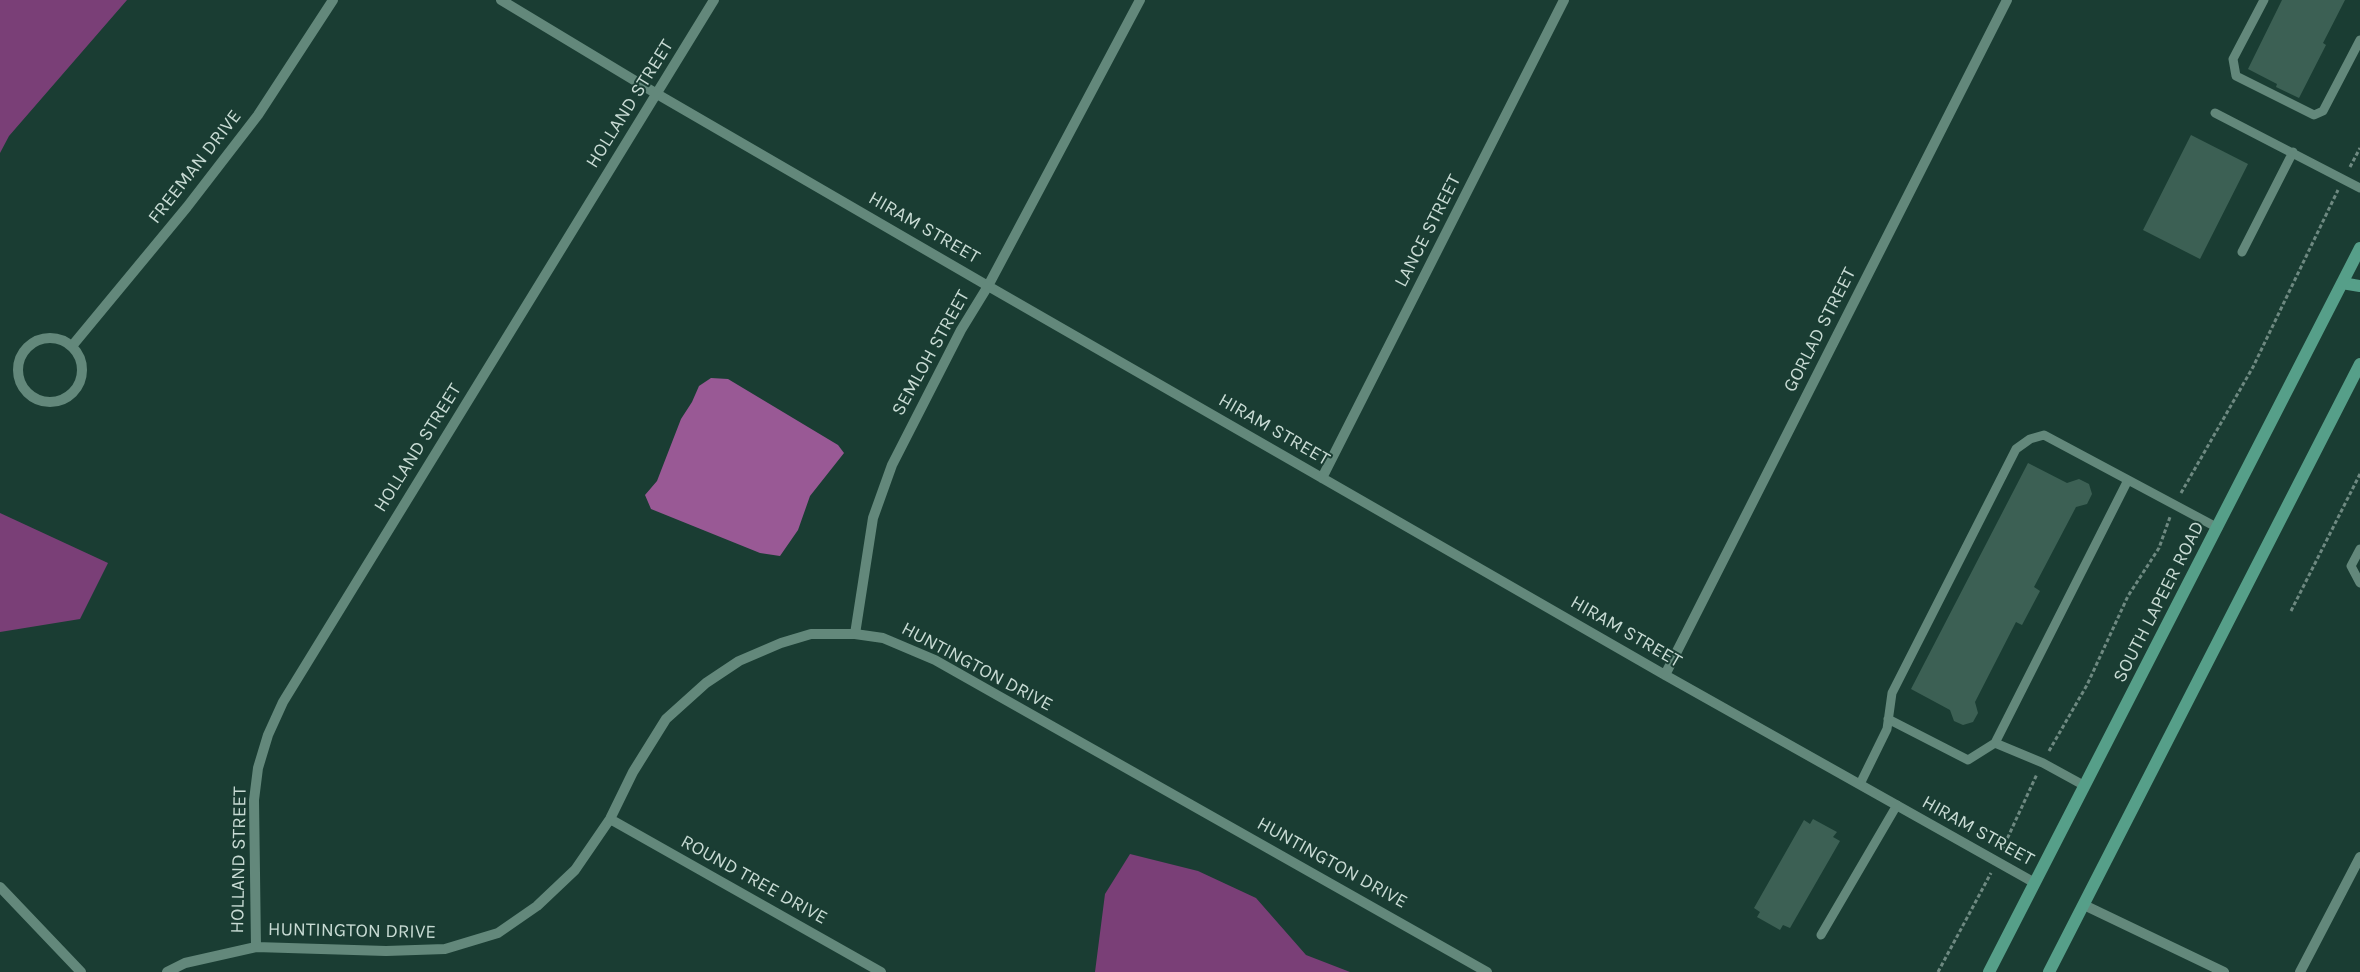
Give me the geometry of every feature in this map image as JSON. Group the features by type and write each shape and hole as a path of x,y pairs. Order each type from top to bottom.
{"main road":[{"name":"SOUTH LAPEER ROAD","path":"1989,972 2360,248"},
{"path":"2342,283 2360,286"},
{"path":"2049,972 2360,364"}],"street":[{"name":"FREEMAN DRIVE","path":"72,346 187,208 258,115 333,0"},
{"name":"HIRAM STREET","path":"501,0 657,94 988,286 1665,675 2035,883"},
{"name":"HOLLAND STREET","path":"256,948 254,800 258,768 268,735 283,702 714,0"},
{"name":"SEMLOH STREET","path":"855,634 873,518 892,465 961,330 988,286 1140,0"},
{"name":"LANCE STREET","path":"1322,478 1564,0"},
{"name":"GORLAD STREET","path":"1665,675 2007,0"},
{"path":"50,338 61,340 72,346 79,355 82,367 79,383 68,397 57,401 45,402 34,398 25,390 20,380 18,368 21,356 28,347 38,340 50,338"},
{"name":"HUNTINGTON DRIVE","path":"167,972 185,964 256,948 386,951 445,949 498,933 537,906 575,870 610,819 633,772 666,719 706,683 739,661 781,643 812,634 855,634 883,638 934,660 1487,972"},
{"name":"ROUND TREE DRIVE","path":"610,819 881,972"},
{"path":"2300,972 2360,857"},
{"path":"0,887 81,972"},
{"path":"2084,904 2224,972"}],"lane":[{"path":"2264,0 2233,59 2236,76 2314,115 2323,111 2360,40"},
{"path":"2215,113 2360,188"},
{"path":"2242,252 2293,152"},
{"path":"1860,784 1886,729 1892,693 2016,449 2030,439 2044,435 2218,528"},
{"path":"1888,719 1968,760 1995,743 2128,480"},
{"path":"2360,549 2351,566 2360,583"},
{"path":"1995,743 2085,786"},
{"path":"1820,935 1897,805"}],"path":[{"path":"2349,169 2360,148"},
{"path":"2182,491 2244,383 2337,192"},
{"path":"2291,611 2360,474"},
{"path":"2049,751 2087,685 2128,596 2159,548 2169,517"},
{"path":"2004,847 2036,776"},
{"path":"1938,972 1989,876"}],"shaded area":[{"path":"0,0 127,0 9,136 0,153"},
{"path":"711,378 728,379 838,445 844,453 810,496 798,530 780,556 760,553 651,509 645,495 657,481 681,419 692,402 699,386"},
{"path":"0,513 108,563 80,619 0,632"},
{"path":"1130,854 1198,871 1256,898 1306,955 1350,972 1095,972 1105,894"}],"building":[{"path":"2282,0 2345,0 2323,43 2326,45 2299,98 2276,87 2277,84 2248,69"},
{"path":"2191,135 2248,164 2200,259 2143,230"},
{"path":"2028,463 2067,483 2079,479 2089,484 2092,494 2087,504 2076,507 2034,587 2040,591 2022,625 2016,622 1975,702 1978,713 1973,722 1963,725 1954,721 1950,710 1911,689"},
{"path":"1813,819 1837,832 1833,837 1840,841 1790,928 1783,925 1780,930 1757,917 1760,912 1754,908 1804,820 1810,824"}]}
